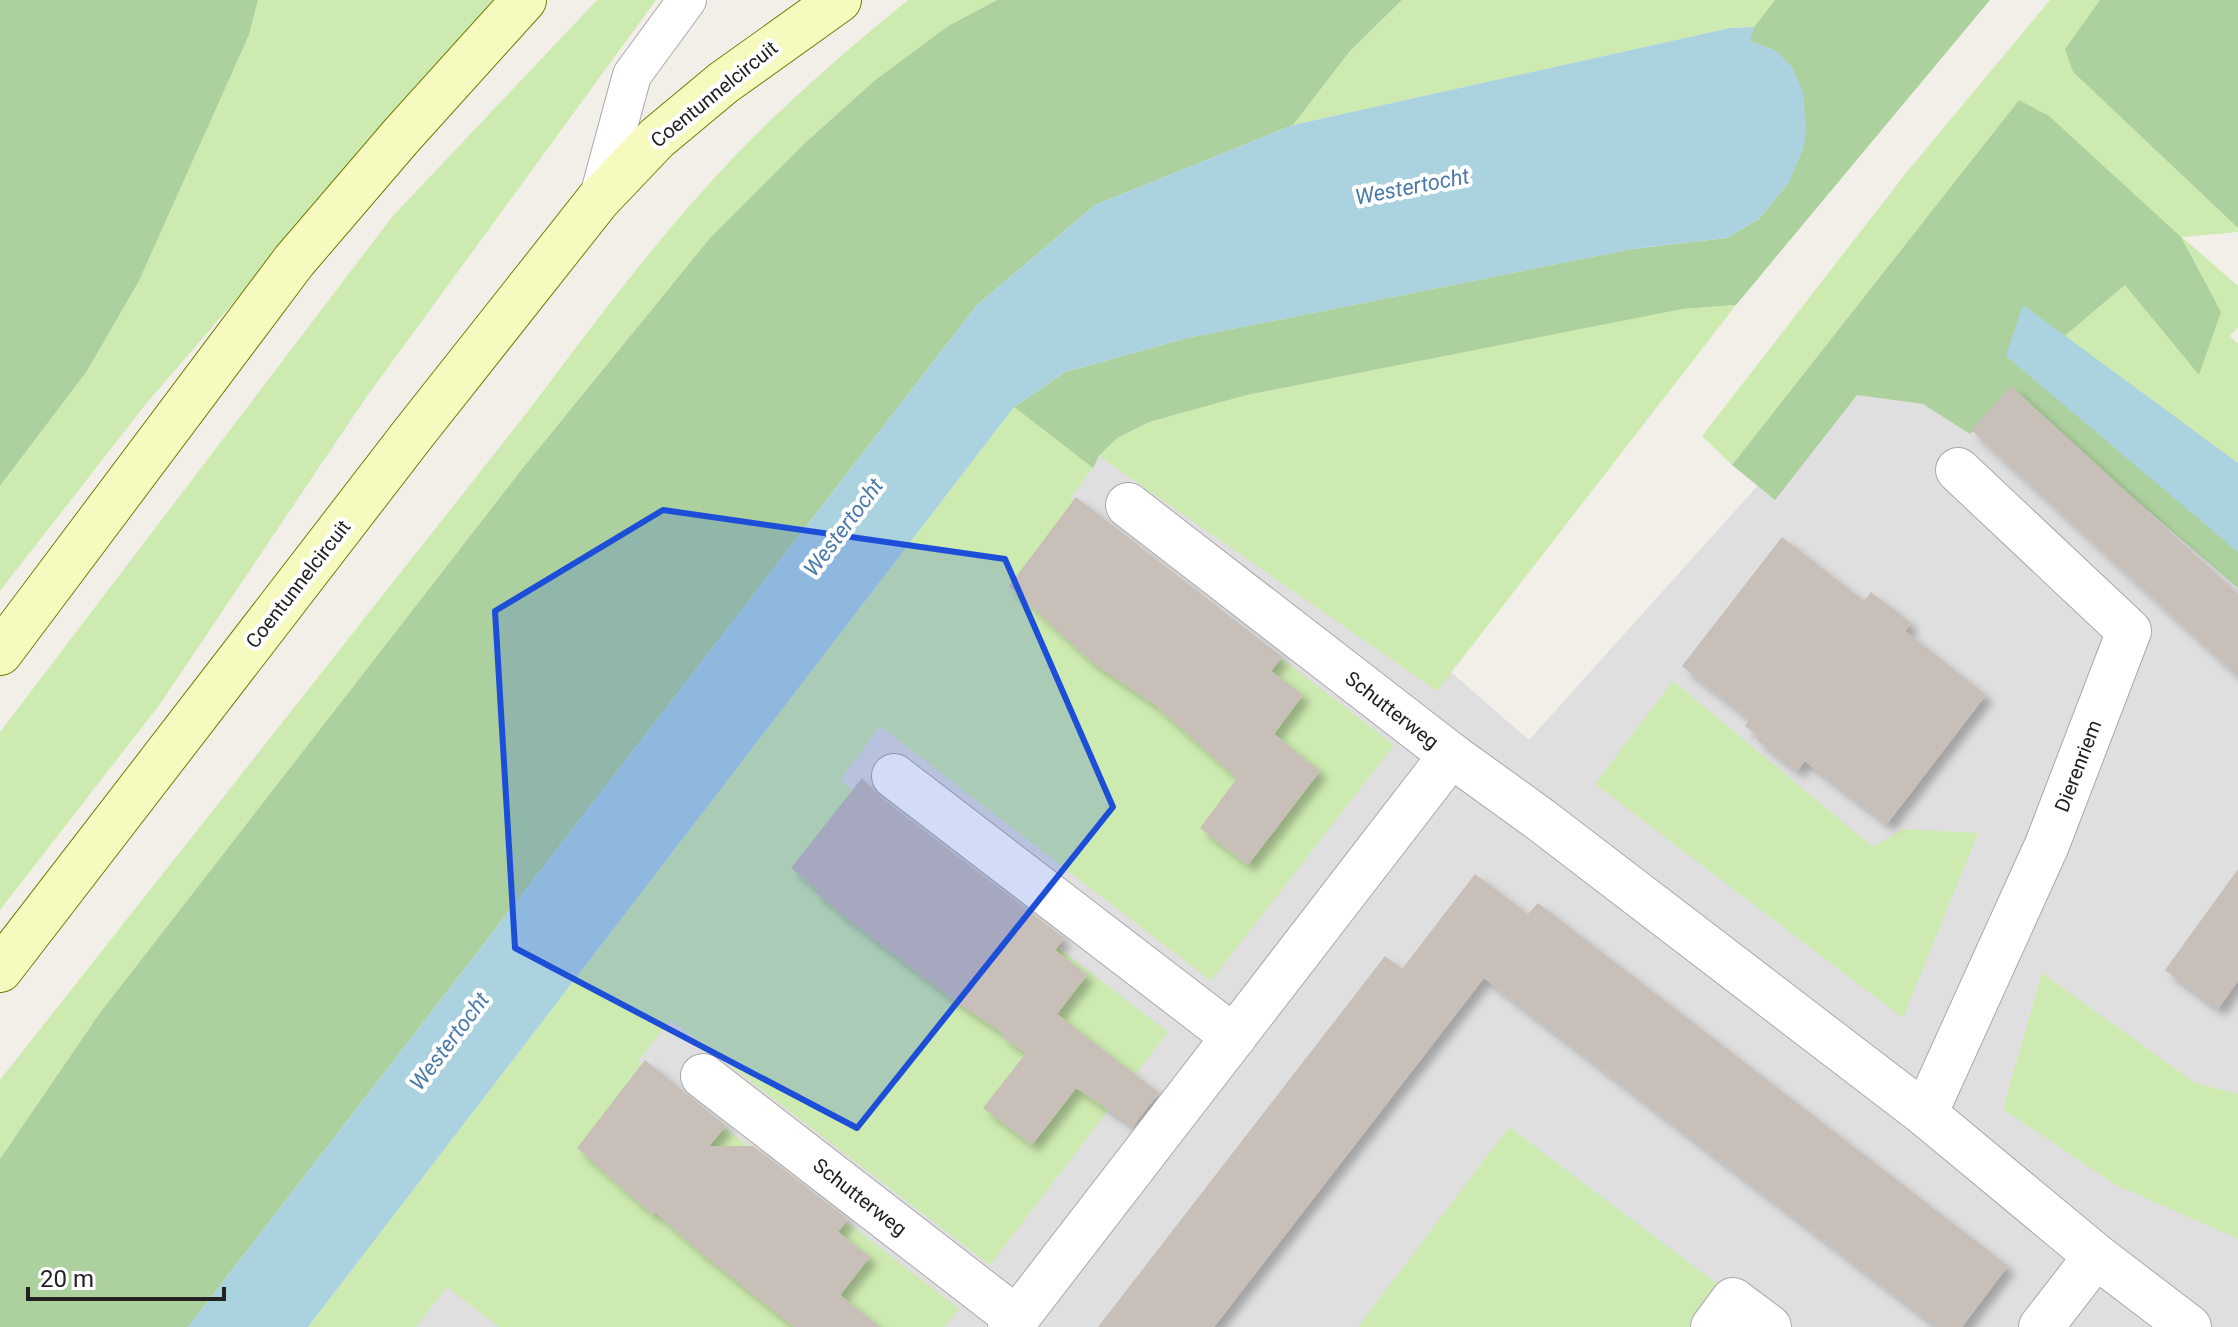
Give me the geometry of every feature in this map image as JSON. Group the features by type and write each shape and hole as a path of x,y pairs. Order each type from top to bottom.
{"main road":[{"path":"0,653 294,261 524,0"},
{"name":"Coentunnelcircuit","path":"0,970 413,434 598,200 657,138 723,83 839,0"}],"street":[{"name":"Dierenriem","path":"1925,1114 2047,845 2129,631 1958,470"},
{"name":"Schutterweg","path":"703,1076 1013,1323 1451,755 1128,505"},
{"path":"1451,755 1541,820 1925,1114 2096,1256 2189,1327"},
{"path":"894,776 1234,1037"},
{"path":"2041,1327 2096,1256"},
{"path":"1713,1327 1733,1300 1769,1327"}],"lane":[{"name":"Coentunnelcircuit","path":"598,200 632,75 687,0"}],"highlighted area":[{"path":"663,510 1005,559 1113,807 857,1128 515,948 495,611"}],"shaded area":[{"path":"1928,296 2238,576 2238,1327 364,1327 1144,404 1529,740"}],"green space":[{"path":"0,0 258,0 249,35 139,281 87,371 0,486"},
{"path":"258,0 494,0 145,405 0,591 0,486 87,371 139,281 249,35"},
{"path":"597,0 656,0 365,399 160,704 0,910 0,732 392,217"},
{"path":"908,0 997,0 948,26 874,81 805,143 710,238 522,469 99,1014 0,1159 0,1080 659,241 730,161 779,113 829,66"},
{"path":"997,0 1402,0 1350,51 1293,125 1095,205 977,305 188,1327 0,1327 0,1159 99,1014 522,469 710,238 805,143 874,81 948,26"},
{"path":"1402,0 1775,0 1754,27 1730,28 1293,125 1350,51"},
{"path":"1775,0 1990,0 1736,305 1683,309 1247,395 1149,422 1117,438 1099,456 1093,468 1014,407 1065,372 1187,338 1632,249 1726,238 1759,219 1789,182 1776,51 1749,41 1754,27"},
{"path":"2050,0 2100,0 2066,48 2073,72 2238,228 2238,232 2182,237 2238,286 2238,327 2230,336 2238,344 2238,466 2061,339 2125,285 2019,100 1732,465 1702,436 1906,173"},
{"path":"2100,0 2238,0 2238,228 2073,72 2065,49"},
{"path":"2019,100 2049,116 2181,237 2221,312 2199,375 2125,285 2061,339 2238,527 2238,588 2013,395 1970,434 1923,404 1857,395 1775,500 1732,465"},
{"path":"1736,305 1437,691 1099,456 1117,438 1149,422 1247,395 1683,309"},
{"path":"1014,407 1093,468 1071,497 1394,745 1211,981 880,726 840,780 1168,1032 990,1265 671,1020 638,1061 959,1309 944,1327 499,1327 447,1287 416,1327 308,1327"},
{"path":"1673,681 1873,847 1903,829 1978,833 1903,1018 1595,784"},
{"path":"2042,973 2195,1083 2238,1094 2238,1239 2114,1184 2003,1109"},
{"path":"1509,1127 1720,1286 1689,1327 1358,1327"}],"water":[{"name":"Westertocht","path":"1754,27 1750,41 1776,51 1793,68 1803,93 1804,147 1789,182 1759,219 1726,238 1632,249 1187,338 1065,372 1014,407 308,1327 188,1327 977,305 1095,205 1293,125 1730,28"},
{"path":"2023,305 2238,463 2238,552 2006,356"}],"building":[{"path":"2011,386 2238,594 2238,676 1971,430"},
{"path":"1076,497 1282,657 1271,671 1303,695 1274,734 1320,771 1248,865 1200,828 1237,778 1155,705 1092,662 1009,586"},
{"path":"1782,537 1864,601 1871,592 1911,623 1905,631 1986,695 1887,824 1805,761 1797,771 1757,740 1759,737 1745,726 1750,719 1682,666"},
{"path":"862,778 879,796 1064,938 1055,950 1087,975 1057,1014 1159,1093 1133,1126 1076,1088 1032,1145 983,1108 1026,1053 837,911 815,892 817,889 791,868"},
{"path":"2238,869 2238,981 2218,1009 2165,970"},
{"path":"1475,874 1528,914 1538,903 2008,1266 1962,1327 1937,1327 1484,978 1214,1327 1098,1327 1385,956 1402,969"},
{"path":"645,1060 726,1126 709,1146 753,1146 848,1219 838,1232 870,1257 840,1295 880,1327 794,1327 655,1212 653,1215 577,1148"}]}
